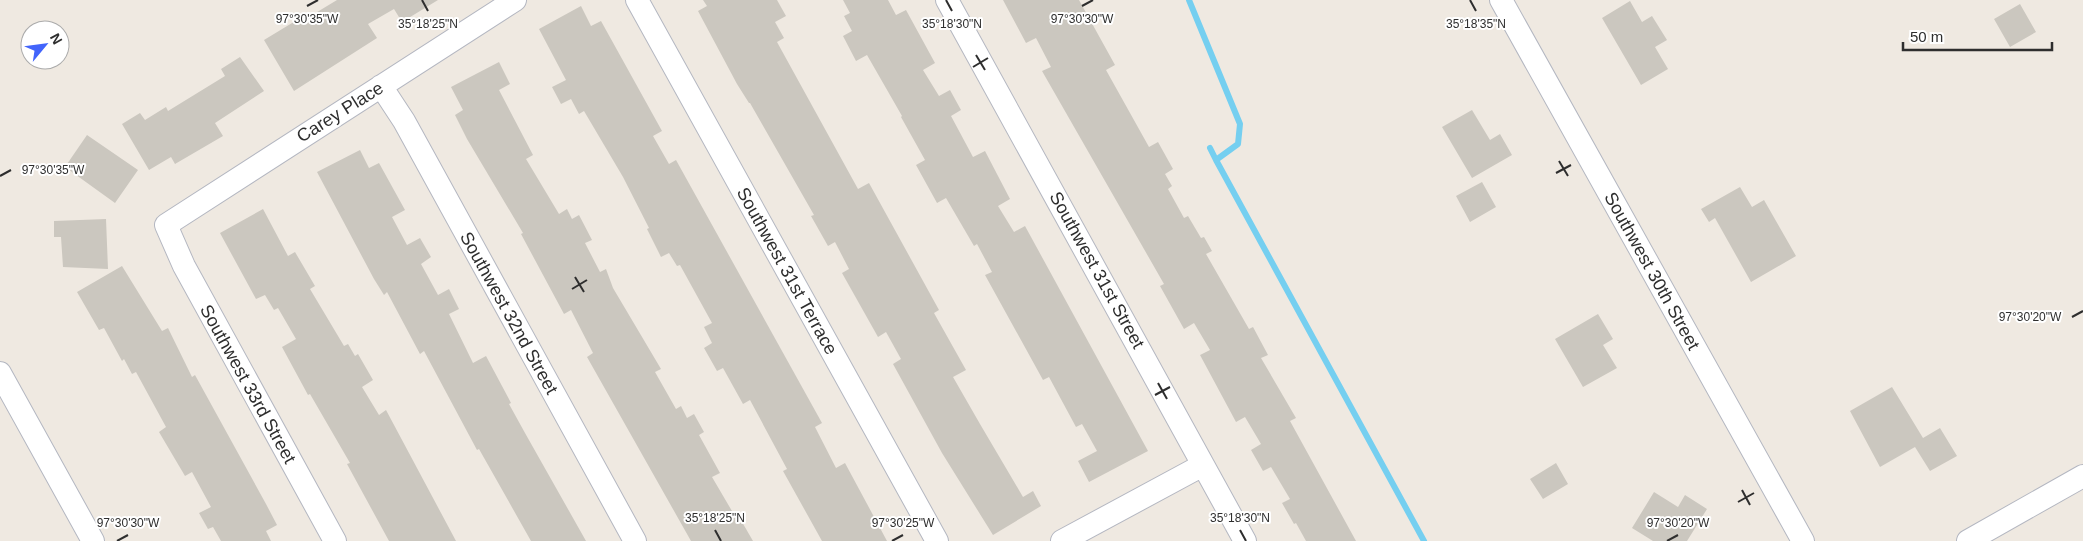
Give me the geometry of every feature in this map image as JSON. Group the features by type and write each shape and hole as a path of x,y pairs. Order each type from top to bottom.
{"street":[{"name":"Carey Place","path":"166,225 515,0"},
{"name":"Southwest 31st Terrace","path":"637,0 937,541"},
{"name":"Southwest 31st Street","path":"947,0 1245,541"},
{"name":"Southwest 30th Street","path":"1501,0 1803,541"},
{"name":"Southwest 32nd Street","path":"381,86 404,121 635,541"},
{"name":"Southwest 33rd Street","path":"166,225 184,266 335,541"},
{"path":"0,373 93,541"},
{"path":"1062,541 1203,465"},
{"path":"1968,541 2083,476"}],"building":[{"path":"337,0 438,0 402,22 394,9 368,24 377,38 294,91 264,40 297,20 299,23"},
{"path":"703,0 777,0 786,16 775,22 784,38 777,42 858,189 869,183 939,310 934,313 966,370 953,377 1023,497 1033,491 1041,506 993,535 942,453 893,364 901,359 886,332 878,337 842,273 849,269 835,242 828,246 811,216 814,215 750,103 737,84 698,11 707,6"},
{"path":"843,0 888,0 896,15 906,10 935,63 923,70 939,96 950,90 961,110 951,116 973,157 985,151 1010,199 998,206 1014,232 1025,226 1148,451 1089,482 1078,461 1097,451 1082,424 1076,427 1049,377 1043,380 985,275 992,272 977,244 974,246 946,198 937,203 916,165 925,160 867,55 856,61 843,36 852,31 844,16 850,13"},
{"path":"1003,0 1079,0 1115,65 1106,70 1149,147 1158,142 1173,169 1165,174 1172,186 1168,189 1184,218 1188,216 1201,238 1204,237 1212,251 1206,254 1249,329 1253,327 1268,355 1261,358 1296,418 1290,421 1356,541 1306,541 1296,523 1294,524 1282,503 1290,499 1271,467 1263,471 1251,450 1261,444 1245,417 1236,422 1200,355 1210,350 1194,323 1184,329 1160,286 1164,284 1042,71 1051,67 1036,38 1026,43"},
{"path":"1630,1 1642,22 1652,16 1667,40 1655,47 1668,69 1641,85 1602,18"},
{"path":"2020,4 2036,32 2010,47 1994,19"},
{"path":"581,6 591,26 601,21 662,131 653,136 669,164 676,160 822,423 815,427 836,468 845,463 887,541 822,541 783,471 787,469 750,400 743,404 723,368 717,371 704,348 712,343 704,327 712,323 680,265 677,266 669,253 661,257 647,229 649,228 623,177 584,111 579,114 571,99 561,104 552,87 566,80 539,29"},
{"path":"240,57 264,91 215,123 223,136 175,164 171,157 149,170 122,124 140,113 145,120 166,107 168,111 225,76 221,69"},
{"path":"499,62 510,84 499,90 533,155 526,159 559,214 567,209 572,219 579,215 592,240 585,243 600,272 606,269 613,288 661,369 655,372 676,409 681,406 687,418 694,414 704,432 699,435 720,473 712,477 739,523 742,522 753,541 691,541 587,357 593,353 571,310 564,314 521,234 523,233 467,139 455,115 463,110 451,87"},
{"path":"1472,110 1490,140 1500,134 1512,155 1472,178 1442,127"},
{"path":"87,135 138,170 115,203 65,167"},
{"path":"360,150 369,168 379,163 405,210 392,217 407,245 420,238 431,257 421,264 438,295 449,289 459,309 449,314 473,363 486,356 511,403 509,404 586,541 531,541 479,449 477,450 424,351 420,354 387,292 384,295 374,279 317,172"},
{"path":"1482,182 1496,207 1470,222 1456,196"},
{"path":"1740,187 1752,207 1764,200 1796,256 1751,282 1715,218 1709,222 1701,209"},
{"path":"263,209 288,256 295,252 315,286 310,289 344,346 348,344 355,356 358,354 373,380 362,387 379,415 386,410 456,541 389,541 347,464 350,463 310,394 308,395 282,347 296,339 278,308 274,310 265,295 256,299 220,233"},
{"path":"106,219 108,269 63,267 61,237 54,237 54,221"},
{"path":"122,266 162,331 168,328 192,377 195,375 266,504 277,525 266,531 271,541 221,541 213,527 208,529 199,513 211,507 192,472 185,476 159,432 166,427 136,372 132,374 124,359 122,361 104,328 99,330 77,292"},
{"path":"1598,314 1613,339 1603,345 1617,368 1583,387 1555,339"},
{"path":"1892,387 1923,438 1940,428 1957,456 1930,471 1915,447 1880,467 1850,411"},
{"path":"1556,463 1568,484 1543,499 1530,479"},
{"path":"1654,492 1678,507 1685,495 1707,509 1687,541 1653,541 1632,528"}],"waterway":[{"path":"1189,0 1240,124 1238,144 1216,160 1210,148"},
{"path":"1216,160 1424,541"}]}
